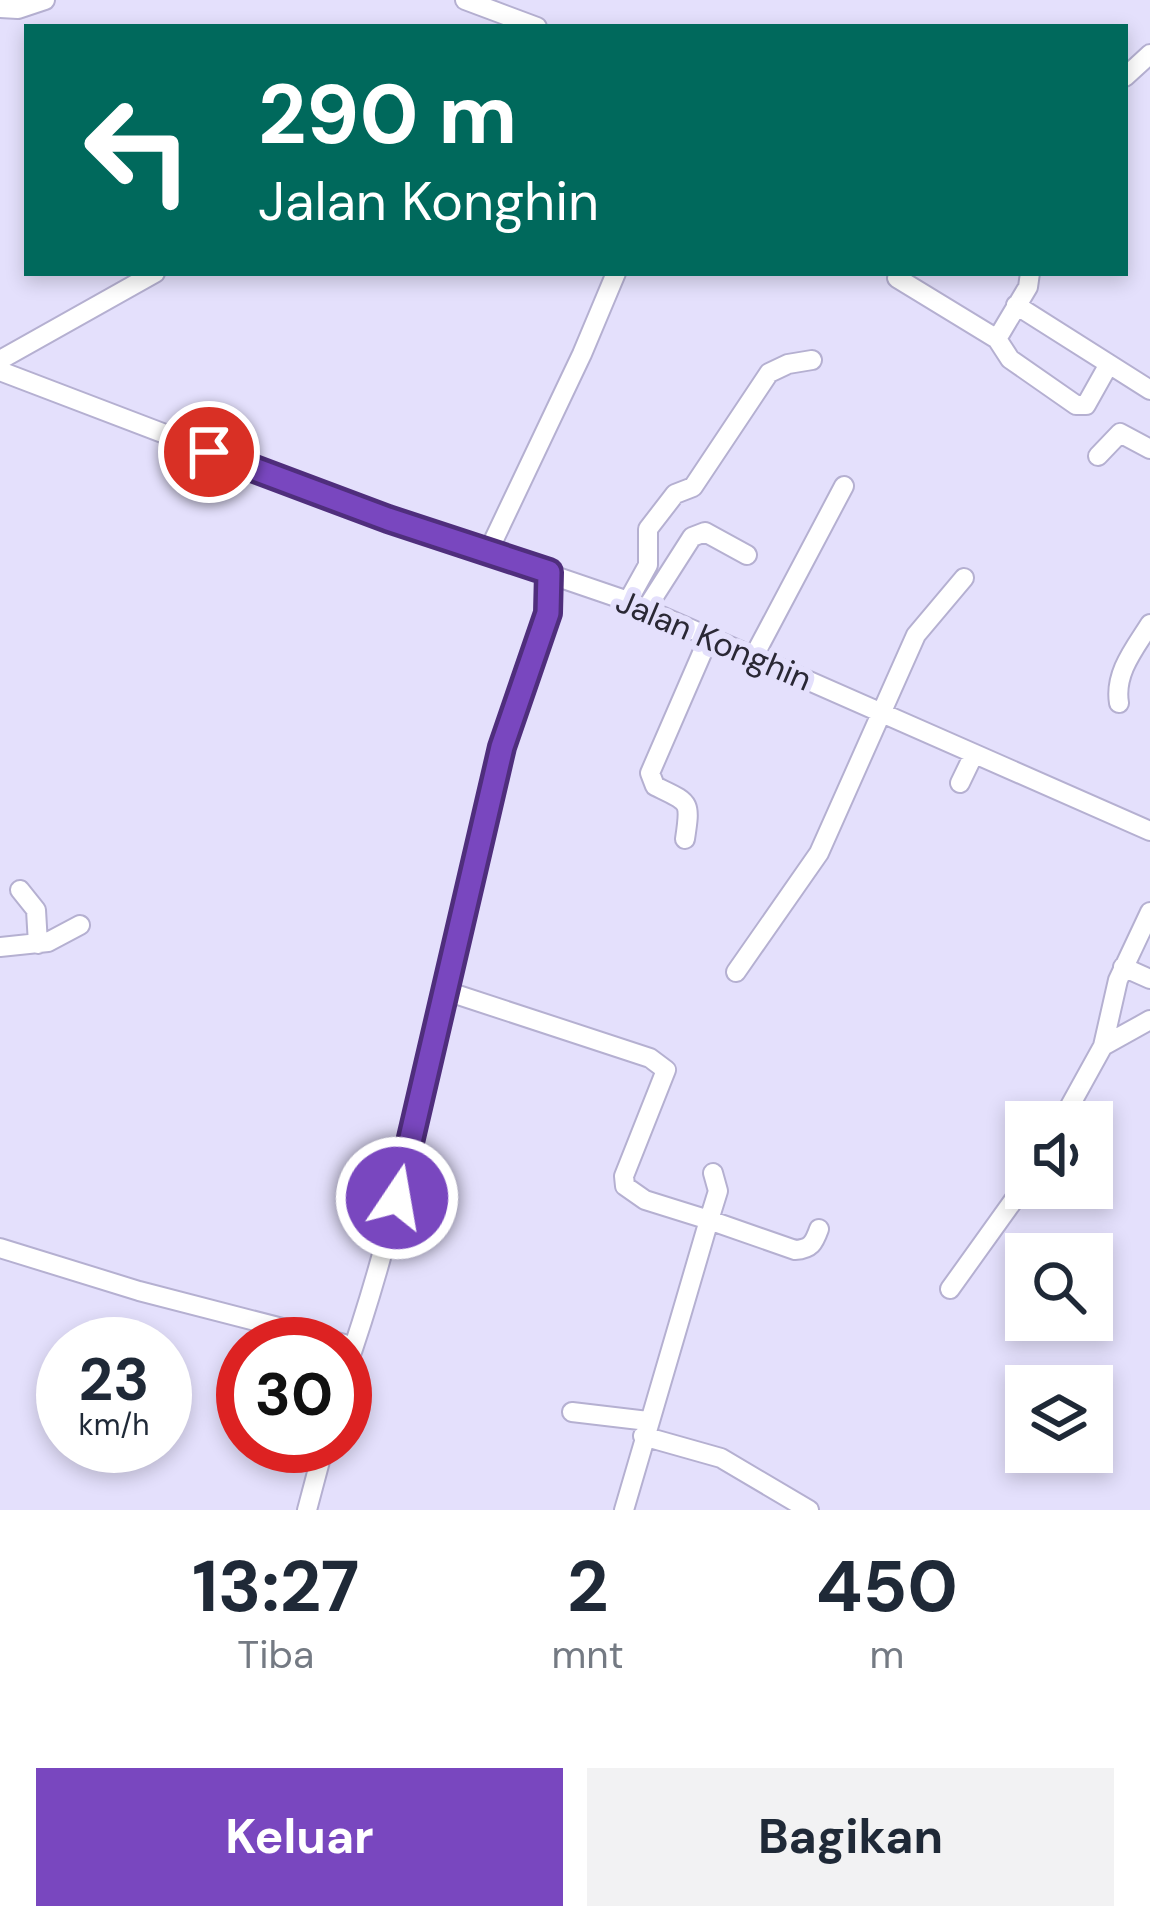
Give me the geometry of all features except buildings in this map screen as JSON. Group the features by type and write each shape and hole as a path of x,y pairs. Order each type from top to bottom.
{"street":[{"path":"0,8 18,9 45,0"},
{"path":"465,0 504,21"},
{"path":"0,359 150,276"},
{"path":"488,552 615,276"},
{"path":"997,339 1028,287 1030,276"},
{"path":"898,278 997,339 1010,359 1081,406 1086,405 1109,364"},
{"path":"1016,305 1149,388"},
{"path":"637,605 648,565 648,529 668,501 693,487 769,374 788,364 812,360"},
{"name":"Jalan Konghin","path":"0,371 388,519 637,605 1150,830"},
{"path":"1098,457 1120,433 1150,449"},
{"path":"754,656 844,486"},
{"path":"637,605 698,533 705,532 747,555"},
{"path":"358,1317 391,1226 502,747 548,613 549,572"},
{"path":"736,972 819,853 916,635 964,578"},
{"path":"1119,703 1120,676 1150,624"},
{"path":"685,839 687,802 655,786 650,773 709,637"},
{"path":"960,782 974,754"},
{"path":"20,890 36,910 38,944"},
{"path":"1073,1101 1103,1046 1123,967 1150,913"},
{"path":"0,947 38,944 80,925"},
{"path":"1123,967 1150,979"},
{"path":"446,991 660,1064 666,1070 623,1176 625,1186 646,1200 795,1250 806,1250 819,1229"},
{"path":"1103,1046 1150,1020"},
{"path":"624,1510 718,1191 713,1173"},
{"path":"950,1288 1007,1209"},
{"path":"0,1248 240,1317"},
{"path":"572,1412 646,1429 721,1458 809,1510"},
{"path":"307,1510 317,1473"}],"route":[{"path":"209,452 388,519 549,572 548,613 502,747 397,1198"}]}
